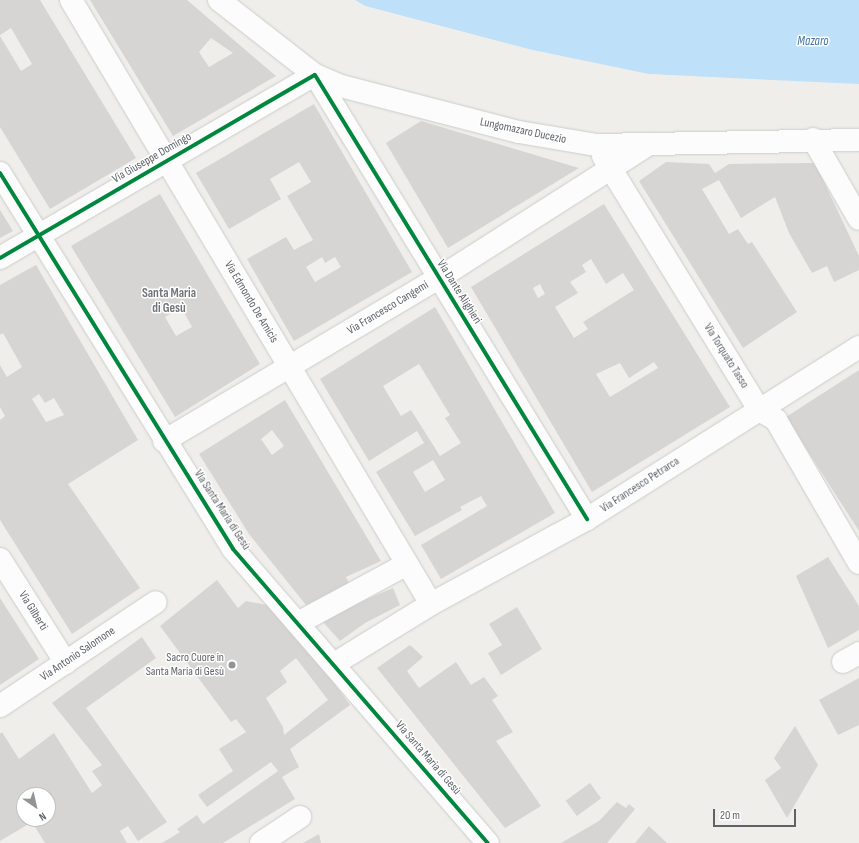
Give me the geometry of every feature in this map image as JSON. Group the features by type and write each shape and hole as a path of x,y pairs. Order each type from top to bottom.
{"street":[{"name":"Via Edmondo De Amicis","path":"71,0 431,604"},
{"name":"Lungomazaro Ducezio","path":"219,0 314,75 341,86 519,132 597,145 813,139 859,140"},
{"name":"Via Giuseppe Domingo","path":"0,258 314,75"},
{"name":"Via Dante Alighieri","path":"314,75 588,519"},
{"path":"813,139 859,219"},
{"name":"Via Francesco Cangemi","path":"164,440 439,278 649,144"},
{"name":"Via Torquato Tasso","path":"597,145 759,410 776,420 859,563"},
{"name":"Via Santa Maria di Gesù","path":"0,173 164,440 234,549 488,843"},
{"name":"Via Francesco Petrarca","path":"334,664 431,604 588,519 859,347"},
{"name":"Via Gilberti","path":"0,559 66,663"},
{"path":"298,623 407,564"},
{"name":"Via Antonio Salomone","path":"0,706 156,602"},
{"path":"261,843 300,818"}],"water":[{"name":"Mazaro","path":"355,0 859,0 859,84 648,74 532,50 365,6"}],"pier":[{"path":"353,0 365,6 532,50 648,74 859,86 647,76 531,52 436,28 365,8"}],"building":[{"path":"0,0 40,0 136,158 50,209 0,127 0,36 21,71 32,64 11,28 0,35"},
{"path":"90,0 187,0 276,76 173,136","holes":["211,38 233,53 209,67 199,52"]},
{"path":"314,104 412,272 294,341 247,259 286,237 294,250 313,240 287,196 311,182 299,162 270,179 281,199 229,229 196,173","holes":["322,257 325,263 335,257 341,267 315,282 306,267"]},
{"path":"421,121 579,168 448,248 386,143"},
{"path":"666,162 709,164 715,173 729,164 815,163 859,256 859,270 834,282 827,266 812,273 789,233 775,197 741,218 719,180 702,189 729,234 738,229 748,244 752,242 797,312 743,348 639,181"},
{"path":"160,194 260,364 175,417 71,246","holes":["181,307 192,327 176,336 165,317"]},
{"path":"604,204 730,407 592,492 471,287","holes":["591,259 606,284 623,273 634,290 583,322 588,329 574,338 555,307 578,293 570,282 586,272 582,265","540,284 545,294 538,298 533,288","654,362 658,368 610,397 596,374 620,363 629,378"]},
{"path":"0,210 13,231 0,238"},
{"path":"36,265 138,440 68,484 140,588 72,634 0,520 0,420 5,416 0,407 0,365 7,377 22,367 3,333 0,335 0,285","holes":["39,394 45,403 54,398 64,415 46,422 32,399"]},
{"path":"435,307 555,513 441,579 421,545 487,506 481,496 460,507 462,510 415,536 376,472 424,443 417,431 369,461 320,379","holes":["419,364 450,415 445,418 461,443 440,456 411,410 401,416 383,386","433,460 445,480 425,492 413,472"]},
{"path":"859,370 859,531 786,417"},
{"path":"285,400 381,561 346,577 349,583 306,605 249,534 199,454","holes":["272,430 284,446 272,455 261,439"]},
{"path":"828,557 859,606 859,630 828,648 796,576"},
{"path":"217,580 238,608 246,601 267,605 327,673 350,705 290,749 299,767 282,777 295,799 223,843 162,843 180,832 177,829 197,815 203,824 278,771 271,762 207,807 198,795 233,771 219,749 246,732 236,719 231,722 160,626","holes":["296,658 328,700 284,735 283,727 266,698 287,682 280,671"]},
{"path":"393,588 400,605 365,623 340,641 323,622 353,605"},
{"path":"0,598 39,659 0,685"},
{"path":"517,607 542,649 501,675 488,653 502,645 489,624"},
{"path":"142,637 156,658 86,708 167,822 138,841 128,826 120,831 127,843 45,843 35,827 56,827 56,787 16,787 16,827 24,827 0,841 0,734 2,732 19,759 54,733 92,793 102,785 92,771 102,765 52,703"},
{"path":"410,645 423,657 407,671 419,688 456,662 471,685 484,677 498,696 492,700 513,732 496,741 541,806 505,828 377,668"},
{"path":"859,678 859,725 838,735 819,700"},
{"path":"795,726 818,765 787,818 765,780 781,768 774,758"},
{"path":"590,783 601,798 577,816 566,801"},
{"path":"617,802 626,808 629,804 635,809 607,843 561,843 599,821"},
{"path":"649,826 667,843 635,843"},
{"path":"319,834 321,843 303,843"}],"cycle path":[{"path":"0,258 315,75 587,519"},
{"path":"0,173 233,549 488,843"}],"place":[{"name":"Sacro Cuore in Santa Maria di Gesù","path":"232,665"}],"district":[{"name":"Santa Maria di Gesù","path":"169,302"}]}
